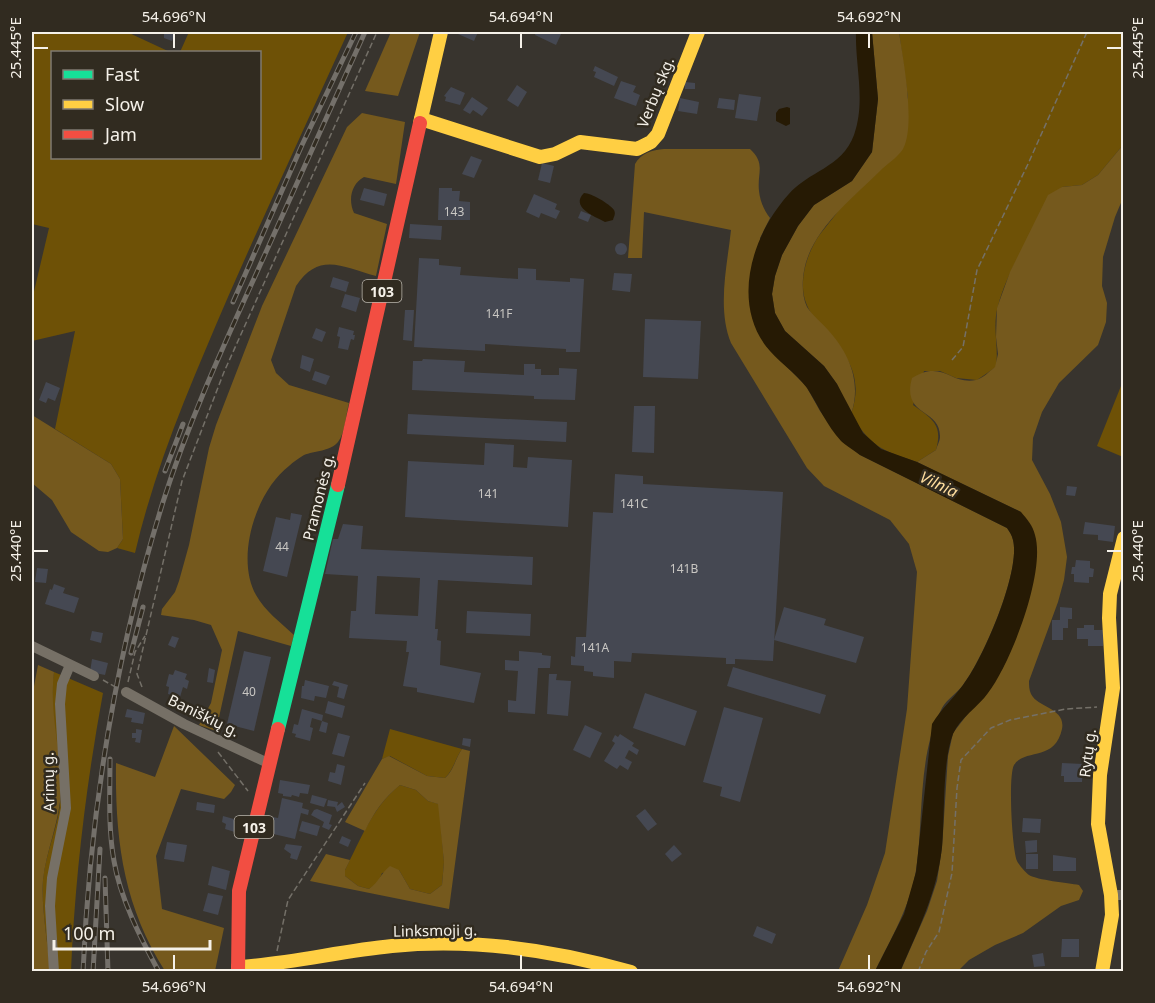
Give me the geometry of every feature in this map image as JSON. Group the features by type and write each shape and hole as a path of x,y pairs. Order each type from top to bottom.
{"main road":[{"name":"Pramonės g.","path":"238,969 239,891 343,464 441,32"},
{"name":"Verbų skg.","path":"422,119 540,157 555,154 580,142 637,149 645,147 658,134 698,32"},
{"name":"Rytų g.","path":"1102,972 1112,915 1118,895 1098,824 1101,774 1113,688 1117,638 1110,594 1124,538"},
{"name":"Linksmoji g.","path":"238,969 393,946 470,944 553,954 631,972"}],"street":[{"path":"32,646 94,676"},
{"name":"Arimų g.","path":"54,972 52,878 66,808 60,704 62,684 70,665"},
{"name":"Baniškių g.","path":"126,692 184,724 270,764"}],"path":[{"path":"143,689 137,674 182,481 224,372 377,32"},
{"path":"952,360 963,347 977,270 1028,164 1087,32"},
{"path":"94,676 126,692 135,652 146,634"},
{"path":"918,972 926,952 939,932 952,873 961,760 991,728 1010,720 1066,709 1110,707"},
{"path":"215,749 248,792"},
{"path":"277,963 288,900 366,783"}],"shaded area":[{"path":"32,32 127,32 168,51 51,51 51,159 261,159 261,51 180,51 189,32 348,32 188,391 153,487 135,553 117,548 123,539 120,479 111,464 55,429 75,331 32,341 32,300 49,228 32,224"},
{"path":"391,32 420,32 398,96 365,91"},
{"path":"872,32 899,32 909,109 907,138 898,155 845,204 824,229 808,256 803,280 803,294 807,307 836,340 852,369 855,391 851,414 837,384 824,366 785,331 775,313 772,294 782,255 798,226 814,205 852,181 872,152 878,99"},
{"path":"899,32 1123,32 1123,145 1098,175 1082,185 1062,187 1017,259 1003,290 996,314 996,367 977,380 956,378 940,371 924,371 913,405 935,423 938,441 936,450 917,462 878,446 858,425 851,414 856,392 853,374 846,358 815,318 807,304 803,288 806,265 814,244 838,211 908,98"},
{"path":"362,113 405,122 396,184 364,177 356,184 352,193 351,203 354,213 387,224 376,276 332,264 314,268 305,275 296,286 271,360 276,373 289,385 349,403 344,429 335,445 304,455 277,477 259,508 252,526 249,545 250,580 256,595 264,606 294,635 291,646 238,631 216,731 199,725 211,703 222,650 211,625 161,615 162,609 175,592 179,581 189,545 209,448 262,306 347,127"},
{"path":"1123,145 1123,198 1103,257 1102,286 1107,303 1106,322 1098,345 1059,383 1042,412 1033,438 1032,460 1050,494 1061,522 1067,557 1058,602 1029,681 1029,688 1035,699 1056,712 1062,722 1062,729 1053,746 1025,757 1014,765 1011,783 1012,828 1018,863 1026,873 1033,877 1079,885 1083,891 1079,900 1061,906 1023,933 969,960 958,971 900,972 927,911 937,881 942,848 948,756 953,733 1003,668 1021,512 917,462 936,450 940,437 939,428 934,421 912,400 910,391 912,378 931,371 967,381 976,380 995,367 998,354 997,308 1010,272 1048,195 1062,187 1082,185 1098,175"},
{"path":"664,149 750,149 755,154 760,168 760,198 770,218 760,238 766,346 806,386 820,411 842,441 860,455 1007,528 1013,538 1014,554 1011,572 990,636 971,673 961,688 944,705 934,726 925,766 913,884 899,922 875,971 838,971 867,905 885,853 907,709 917,572 909,544 890,520 824,486 807,468 731,343 724,302 731,230 644,212 642,258 628,258 635,164 647,153"},
{"path":"1124,381 1123,457 1097,446"},
{"path":"32,415 111,464 120,479 123,539 117,548 108,552 99,551 71,532 52,500 32,483"},
{"path":"38,665 54,672 53,702 61,790 43,880 50,971 32,972 32,697"},
{"path":"54,672 103,693 82,832 71,971 50,972 43,880 59,813 61,791 52,702"},
{"path":"174,726 235,785 224,799 181,789 156,856 162,909 224,928 215,971 165,971 139,921 124,871 117,818 116,763 155,777"},
{"path":"390,729 462,749 445,778 427,776 390,756 382,759"},
{"path":"462,749 470,751 449,909 310,881 326,854 350,860 345,876 358,886 369,889 390,866 399,870 410,889 430,894 442,885 444,862 438,804 428,801 416,790 400,785 380,806 365,831 345,822 382,759 389,756 427,776 445,778"},
{"path":"400,785 416,790 428,801 439,804 444,862 442,885 430,894 410,889 399,870 382,873 378,883 369,889 358,886 345,876 345,870 368,824 382,803"}],"water":[{"name":"Vilnia","path":"856,32 872,32 878,99 872,152 852,181 814,205 798,226 782,255 775,276 772,294 775,313 785,331 824,366 837,384 863,433 881,449 917,462 1021,512 1033,529 1037,551 1036,571 1031,593 1007,661 988,693 960,723 949,746 945,774 942,847 936,880 926,911 900,972 875,971 904,914 916,872 932,724 971,673 990,636 1006,593 1014,554 1013,538 1007,528 860,455 843,443 831,429 807,388 770,351 755,327 750,308 751,267 765,228 788,195 841,155 849,146 854,135 860,96"},
{"path":"790,108 790,124 786,126 776,121 776,113 779,109"},
{"path":"584,193 596,197 612,208 615,213 613,220 605,222 585,210 580,203 580,198"}],"building":[{"path":"164,32 176,32 172,41 164,38"},
{"path":"459,32 478,32 474,41 458,34"},
{"path":"536,32 562,32 556,45 535,35"},
{"path":"595,66 618,77 614,86 594,77"},
{"path":"621,81 636,86 633,92 640,95 636,106 614,98"},
{"path":"685,82 695,83 695,89 685,89"},
{"path":"517,85 527,92 518,107 507,100"},
{"path":"451,87 465,93 460,105 445,101 444,96"},
{"path":"739,94 761,97 757,121 735,118"},
{"path":"472,97 488,108 482,116 473,110 470,114 463,110"},
{"path":"680,98 699,102 697,114 678,111"},
{"path":"719,98 735,100 734,110 717,108"},
{"path":"471,156 482,160 474,178 462,174"},
{"path":"542,163 554,166 550,183 538,180"},
{"path":"364,188 387,194 384,206 360,200"},
{"path":"439,188 452,188 452,191 460,191 459,201 470,202 470,220 438,220"},
{"path":"534,194 557,204 555,209 560,211 556,219 541,213 539,218 526,212"},
{"path":"581,211 591,215 588,222 578,218"},
{"path":"410,224 442,226 441,240 409,238"},
{"path":"623,243 626,244 626,254 619,255 616,254 615,247 616,244"},
{"path":"419,258 439,259 439,265 461,267 460,275 518,279 518,268 536,269 536,280 570,282 570,278 584,279 580,352 566,352 566,349 485,344 485,351 414,347"},
{"path":"614,273 632,274 630,292 612,290"},
{"path":"333,277 349,282 346,292 330,287"},
{"path":"345,294 360,298 356,312 341,307"},
{"path":"405,310 414,310 412,341 403,340"},
{"path":"645,319 701,321 698,379 643,377"},
{"path":"339,327 354,331 354,340 351,339 348,350 338,348"},
{"path":"316,328 326,332 322,342 312,338"},
{"path":"302,355 314,359 310,372 300,368"},
{"path":"423,359 465,361 464,372 524,375 524,364 535,364 535,369 541,369 541,375 559,375 559,368 577,369 575,400 412,390 413,361"},
{"path":"315,371 330,376 326,385 312,380"},
{"path":"46,382 60,388 55,401 48,398 46,403 39,400"},
{"path":"634,406 655,406 654,453 632,452"},
{"path":"408,414 567,422 566,442 407,434"},
{"path":"485,443 514,445 513,467 527,468 528,457 572,460 568,527 405,517 408,461 484,465"},
{"path":"615,474 643,476 643,484 783,492 773,661 735,659 735,664 726,664 726,658 632,653 631,662 614,661 614,678 593,676 593,672 584,671 584,666 571,665 571,656 575,657 576,637 586,637 593,512 613,513"},
{"path":"1067,486 1077,487 1075,496 1066,495"},
{"path":"291,513 302,515 287,577 263,571 276,517 290,520"},
{"path":"1085,522 1115,526 1113,542 1098,540 1098,535 1083,534"},
{"path":"343,524 363,526 361,549 533,557 532,585 438,580 435,629 438,629 437,640 441,641 440,665 481,673 474,703 417,692 417,688 403,686 409,652 406,652 407,641 349,638 351,611 356,611 358,576 325,574 333,539 338,539","holes":["377,576 420,578 418,616 375,614"]},
{"path":"1076,560 1090,561 1090,568 1094,569 1093,577 1089,577 1089,583 1074,582 1074,574 1071,574"},
{"path":"37,568 48,569 46,583 35,582"},
{"path":"54,584 65,588 63,593 79,598 74,613 45,604"},
{"path":"784,607 826,619 824,625 864,637 856,663 774,640"},
{"path":"1060,607 1072,608 1072,619 1068,619 1068,628 1063,628 1063,640 1052,640 1052,620 1060,620"},
{"path":"467,611 531,614 530,636 466,633"},
{"path":"1084,625 1094,625 1094,630 1103,630 1103,646 1088,646 1088,639 1077,639 1077,628 1084,628"},
{"path":"92,631 103,633 101,643 90,640"},
{"path":"172,636 179,638 175,648 168,645"},
{"path":"244,651 271,657 254,731 227,724"},
{"path":"519,651 551,656 550,668 538,668 535,714 508,712 508,700 516,701 518,671 505,670 505,660 519,661"},
{"path":"92,659 108,663 105,675 90,672"},
{"path":"733,667 826,695 820,714 727,686"},
{"path":"209,668 215,670 213,683 207,682"},
{"path":"175,670 187,674 185,679 189,681 187,689 183,687 180,697 168,694 169,687 166,686 169,674 173,675"},
{"path":"549,674 557,674 556,680 571,681 568,716 547,714"},
{"path":"305,680 329,686 326,698 315,696 314,701 301,698"},
{"path":"334,681 348,685 344,699 337,697 339,687 332,685"},
{"path":"645,693 697,711 685,746 633,728"},
{"path":"328,701 345,706 342,718 325,713"},
{"path":"724,707 763,718 740,802 720,796 722,787 703,782"},
{"path":"127,709 145,713 143,724 131,722 132,718 125,717"},
{"path":"302,709 323,715 322,721 312,718 310,727 313,728 310,741 295,737 296,734 292,733 294,724 298,725"},
{"path":"322,721 328,723 326,733 319,731"},
{"path":"585,725 602,733 590,758 573,750"},
{"path":"136,729 142,730 140,743 135,742 136,738 132,738 132,733 136,733"},
{"path":"338,733 350,736 344,757 332,754"},
{"path":"620,734 634,743 632,746 639,750 637,755 629,750 625,758 632,762 628,770 620,765 617,769 604,761 615,743 612,741 615,735 618,737"},
{"path":"463,738 471,739 470,747 462,745"},
{"path":"1062,763 1083,764 1082,782 1064,782 1064,776 1061,776"},
{"path":"337,764 345,766 341,785 328,781 330,772 335,773"},
{"path":"280,780 310,785 308,794 300,793 299,797 283,796 278,793"},
{"path":"312,795 327,799 324,807 310,803"},
{"path":"282,798 303,803 302,808 309,810 308,815 301,813 295,839 269,833 273,817 278,818"},
{"path":"328,800 338,802 337,806 342,802 345,807 337,812 335,807 327,806"},
{"path":"197,802 215,805 214,813 196,810"},
{"path":"317,809 332,815 329,824 332,825 329,830 322,827 324,822 311,815"},
{"path":"645,809 657,824 648,831 636,816"},
{"path":"223,816 241,821 238,833 225,829 226,824 222,822"},
{"path":"1023,818 1041,819 1040,833 1022,832"},
{"path":"302,821 320,826 317,836 299,831"},
{"path":"342,836 351,840 348,847 339,843"},
{"path":"1037,840 1037,852 1026,853 1025,841"},
{"path":"167,842 187,845 184,862 164,859"},
{"path":"286,844 302,846 297,860 290,858 291,854 284,849"},
{"path":"674,845 682,854 672,862 665,854"},
{"path":"1026,854 1038,854 1038,869 1026,869"},
{"path":"1053,855 1076,858 1076,871 1053,871"},
{"path":"212,866 230,871 226,890 208,885"},
{"path":"208,893 223,896 218,915 203,911"},
{"path":"757,926 776,934 772,944 753,936"},
{"path":"1062,939 1079,939 1079,957 1061,957"},
{"path":"1043,953 1045,966 1034,967 1032,955"}],"railway":[{"path":"233,302 302,145 356,32"},
{"path":"83,972 92,852 108,734 131,618 163,502 183,443 219,357 365,32"},
{"path":"165,471 183,424"},
{"path":"131,653 143,607"},
{"path":"110,759 111,836 117,875 132,918 159,972"},
{"path":"93,972 100,849"},
{"path":"105,878 108,972"}],"traffic: fast":[{"path":"278,729 338,485"}],"traffic: slow":[{"path":"420,123 441,32"},
{"path":"421,119 540,157 555,154 580,142 637,149 651,142 658,134 698,32"},
{"path":"1102,972 1112,915 1111,895 1098,824 1100,775 1113,688 1110,594 1124,538"},
{"path":"238,967 392,946 452,944 543,952 631,972"}],"traffic: jam":[{"path":"338,485 420,123"},
{"path":"238,972 239,891 278,729"}]}
